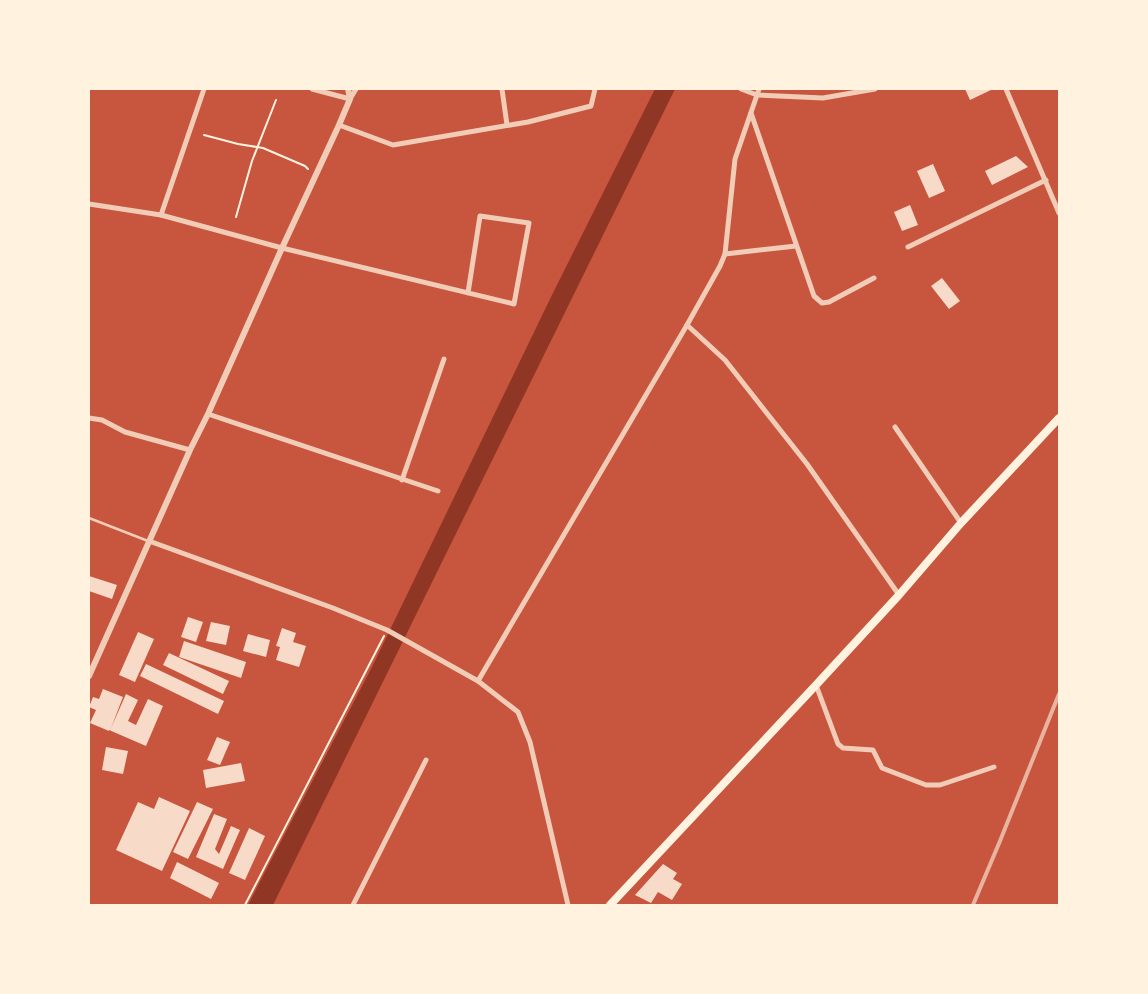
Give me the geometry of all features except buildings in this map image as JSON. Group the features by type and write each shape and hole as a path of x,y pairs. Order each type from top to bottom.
{"main road":[{"path":"610,905 899,595 962,523 1059,418"}],"street":[{"path":"161,215 204,89"},
{"path":"312,89 350,99"},
{"path":"348,89 350,99"},
{"path":"89,676 190,450 356,89"},
{"path":"502,89 507,126"},
{"path":"339,125 393,145 528,122 591,106 595,89"},
{"path":"741,89 757,95 822,98 875,89"},
{"path":"478,681 687,326 720,266 724,254 735,159 759,89"},
{"path":"1006,89 1059,213"},
{"path":"751,112 814,296 822,303 828,302 874,278"},
{"path":"908,247 1046,180"},
{"path":"89,204 161,215 282,248 468,293 514,304 529,223 480,216 468,293"},
{"path":"724,254 796,246"},
{"path":"687,326 725,360 807,464 899,595"},
{"path":"402,480 444,359"},
{"path":"208,414 438,491"},
{"path":"89,418 102,420 125,432 190,450"},
{"path":"895,427 962,523"},
{"path":"149,541 333,608 387,630 478,681 518,712 530,742 568,905"},
{"path":"816,685 838,744 843,748 873,750 882,768 926,785 940,785 994,767"},
{"path":"352,905 426,760"}],"lane":[{"path":"89,518 149,541"}],"path":[{"path":"236,217 252,161 276,100"},
{"path":"204,135 263,148 305,166 316,175"},
{"path":"245,905 387,630"}],"shaded area":[{"path":"655,89 675,89 273,905 248,905 372,667 551,297"}],"railway":[{"path":"973,905 1059,694"}]}
